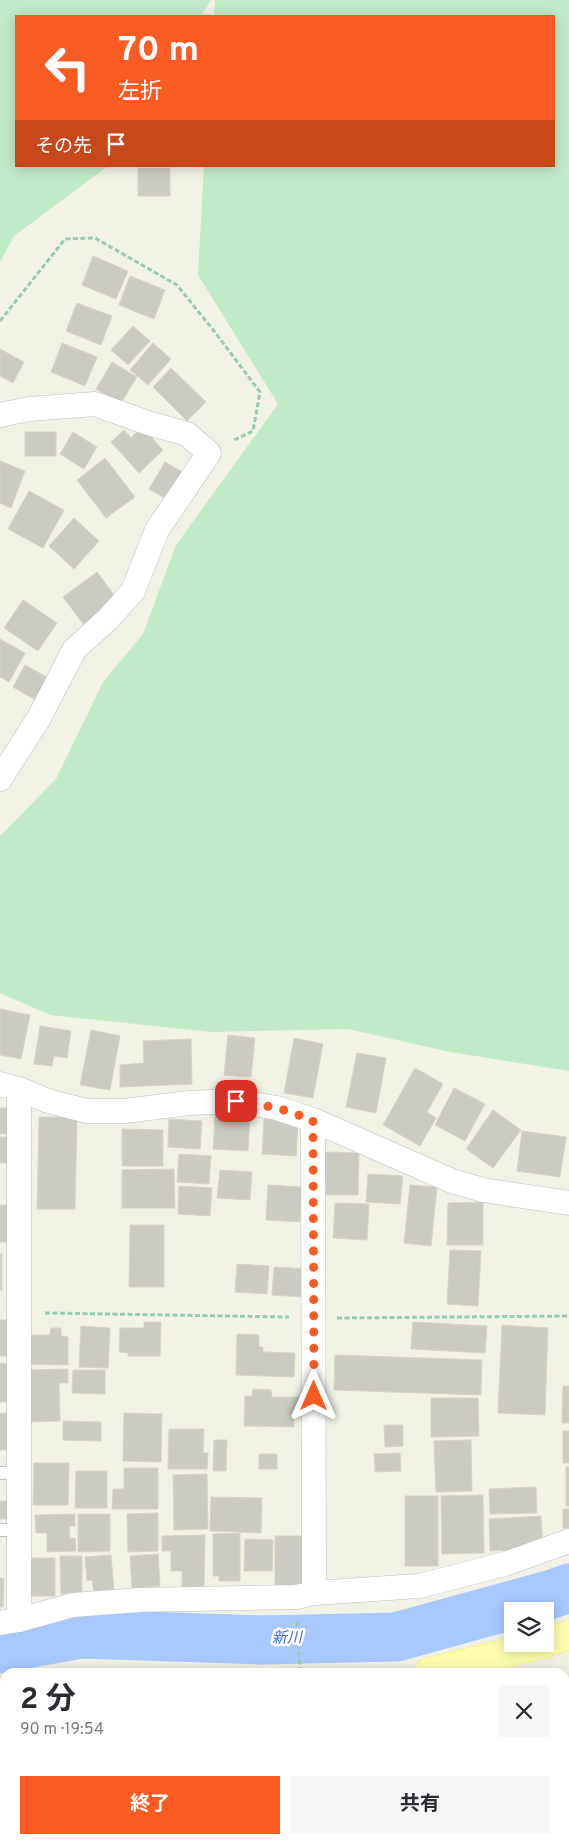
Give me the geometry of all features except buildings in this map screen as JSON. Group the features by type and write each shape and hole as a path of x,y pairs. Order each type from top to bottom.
{"main road":[{"path":"554,1640 569,1635"},
{"path":"446,1668 509,1652"}],"street":[{"path":"0,416 29,409 95,404 148,424 187,434 209,453 157,530 133,591 74,650 39,718 0,779"},
{"path":"569,1203 483,1190 452,1181 313,1120 278,1108 236,1101 190,1103 125,1111 87,1111 48,1101 10,1086 9,1622 74,1605 139,1600 305,1595 420,1586 505,1564 569,1541"},
{"path":"305,1595 314,1318 313,1120"}],"path":[{"path":"0,321 64,239 95,238 177,286 260,392 253,431 209,453"},
{"path":"10,1308 25,1313 314,1318 569,1316"},
{"path":"300,1668 305,1595"}],"green space":[{"path":"0,0 211,0 202,15 15,15 15,167 107,167 14,236 0,262"},
{"path":"215,0 569,0 569,1071 450,1052 348,1029 211,1032 50,1015 0,993 0,836 56,779 103,682 143,634 176,545 278,404 198,275 204,167 555,167 555,15 214,15"}],"waterway":[{"name":"新川","path":"0,1649 81,1634 262,1640 396,1637 569,1588"}],"route":[{"path":"236,1101 278,1108 313,1120 314,1396"}]}
